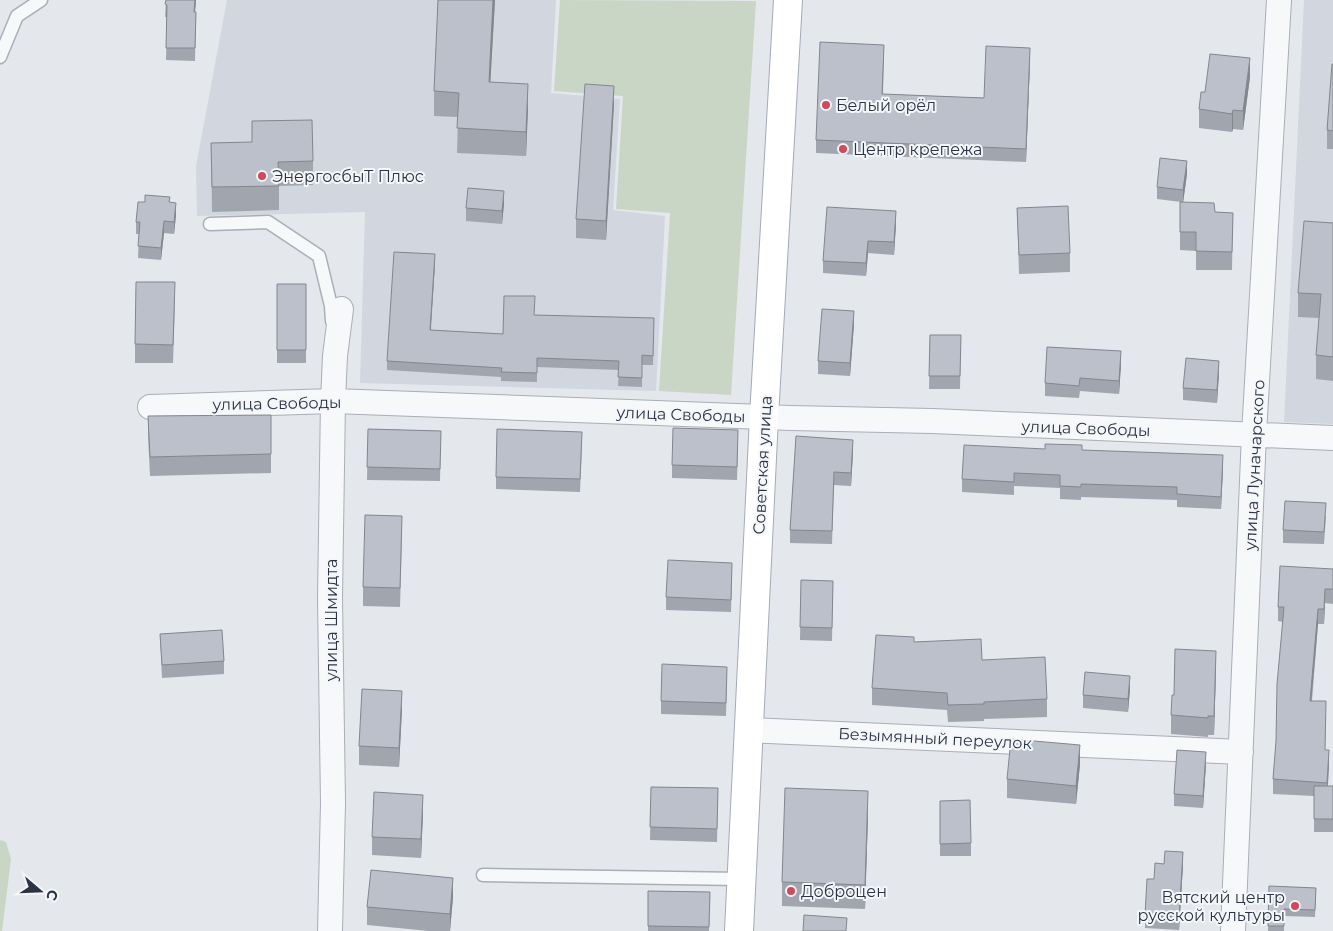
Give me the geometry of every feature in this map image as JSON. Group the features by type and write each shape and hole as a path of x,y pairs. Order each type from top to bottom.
{"main road":[{"name":"Советская улица","path":"739,931 764,417 788,0"}],"street":[{"name":"улица Луначарского","path":"1233,931 1254,434 1279,0"},
{"name":"улица Шмидта","path":"330,931 334,803 330,598 333,401 340,309"},
{"name":"улица Свободы","path":"150,407 333,401 764,417 932,421 1333,438"},
{"name":"Безымянный переулок","path":"748,730 1241,752"}],"lane":[{"path":"0,57 17,16 41,0"},
{"path":"210,224 268,222 319,256 331,306 335,356"},
{"path":"483,875 742,879"}],"shaded area":[{"path":"227,0 556,0 551,93 620,99 613,210 665,216 656,391 360,383 365,212 197,216 196,166"},
{"path":"1304,0 1333,0 1333,424 1284,422"}],"green space":[{"path":"560,0 756,1 731,395 659,391 670,213 616,209 623,96 554,91"},
{"path":"0,840 6,842 11,859 2,931 0,931"}],"building":[{"path":"166,0 195,0 195,48 166,48"},
{"path":"438,0 493,0 489,82 528,84 526,132 457,128 459,93 434,91"},
{"path":"820,42 884,45 882,94 984,98 986,46 1030,48 1026,149 816,140"},
{"path":"1210,54 1250,58 1243,111 1233,110 1232,114 1199,109 1201,92 1205,92"},
{"path":"1333,64 1333,131 1327,130"},
{"path":"585,84 614,86 606,221 576,219"},
{"path":"312,120 313,161 278,162 279,186 212,187 211,143 252,142 252,121"},
{"path":"1160,158 1187,161 1183,190 1157,187"},
{"path":"468,188 504,191 502,211 466,208"},
{"path":"145,195 170,197 169,202 176,203 174,222 164,221 161,248 138,246 140,222 136,222 138,202 145,202"},
{"path":"1180,202 1214,203 1215,212 1233,213 1232,252 1196,251 1196,232 1180,232"},
{"path":"1068,206 1070,253 1019,255 1017,208"},
{"path":"827,207 896,211 894,242 868,241 866,263 823,261"},
{"path":"1304,221 1333,223 1333,357 1316,355 1321,294 1298,293"},
{"path":"394,252 435,254 430,330 503,334 504,296 535,296 534,315 654,318 653,356 642,355 642,378 618,377 619,361 537,358 537,373 501,372 502,368 387,361"},
{"path":"136,282 175,282 173,345 135,344"},
{"path":"277,284 306,284 306,350 277,350"},
{"path":"822,309 854,311 850,363 818,361"},
{"path":"930,335 961,335 960,376 929,376"},
{"path":"1047,347 1121,351 1119,381 1080,378 1079,386 1045,383"},
{"path":"1186,358 1219,361 1217,390 1183,388"},
{"path":"271,415 271,454 150,457 148,416"},
{"path":"673,428 738,430 737,467 672,465"},
{"path":"368,429 441,431 440,469 367,467"},
{"path":"497,429 582,432 580,479 496,477"},
{"path":"796,436 853,440 851,473 834,472 832,531 790,530"},
{"path":"1045,444 1082,445 1082,450 1223,455 1221,497 1177,494 1177,487 1081,484 1081,487 1060,486 1060,475 1014,473 1014,482 962,479 964,445 1045,449"},
{"path":"1285,501 1326,503 1324,532 1283,530"},
{"path":"365,515 402,516 400,588 363,587"},
{"path":"668,560 732,563 731,600 666,597"},
{"path":"1280,566 1333,569 1333,589 1325,589 1324,609 1318,609 1310,701 1326,701 1325,750 1329,750 1327,783 1273,779 1277,684 1284,607 1278,607"},
{"path":"801,580 833,581 832,628 800,627"},
{"path":"222,630 224,661 162,665 160,634"},
{"path":"876,635 914,637 914,642 981,639 982,660 1045,657 1047,699 948,705 947,693 872,688"},
{"path":"1175,649 1216,651 1214,716 1208,716 1208,718 1171,715 1172,695 1174,695"},
{"path":"662,664 727,667 726,703 661,701"},
{"path":"1085,672 1130,676 1128,699 1083,695"},
{"path":"362,689 402,691 399,748 359,746"},
{"path":"1011,739 1080,745 1076,786 1007,779"},
{"path":"1177,750 1206,752 1203,796 1174,794"},
{"path":"1314,786 1333,786 1333,819 1314,819"},
{"path":"651,787 718,788 717,829 650,827"},
{"path":"785,788 868,791 865,885 782,882"},
{"path":"374,792 423,795 421,839 372,837"},
{"path":"970,800 971,843 940,844 940,801"},
{"path":"1165,851 1183,852 1179,917 1145,915 1147,879 1154,879 1155,863 1164,864"},
{"path":"371,870 453,878 450,914 367,907"},
{"path":"1269,886 1316,888 1315,910 1284,909 1284,926 1268,926"},
{"path":"648,891 710,892 709,927 648,926"},
{"path":"804,915 847,918 846,931 803,931"}],"place":[{"name":"Белый орёл","path":"826,105"},
{"name":"Центр крепежа","path":"843,149"},
{"name":"ЭнергосбыТ Плюс","path":"262,176"},
{"name":"Доброцен","path":"791,891"},
{"name":"Вятский центр русской культуры","path":"1295,906"}]}
